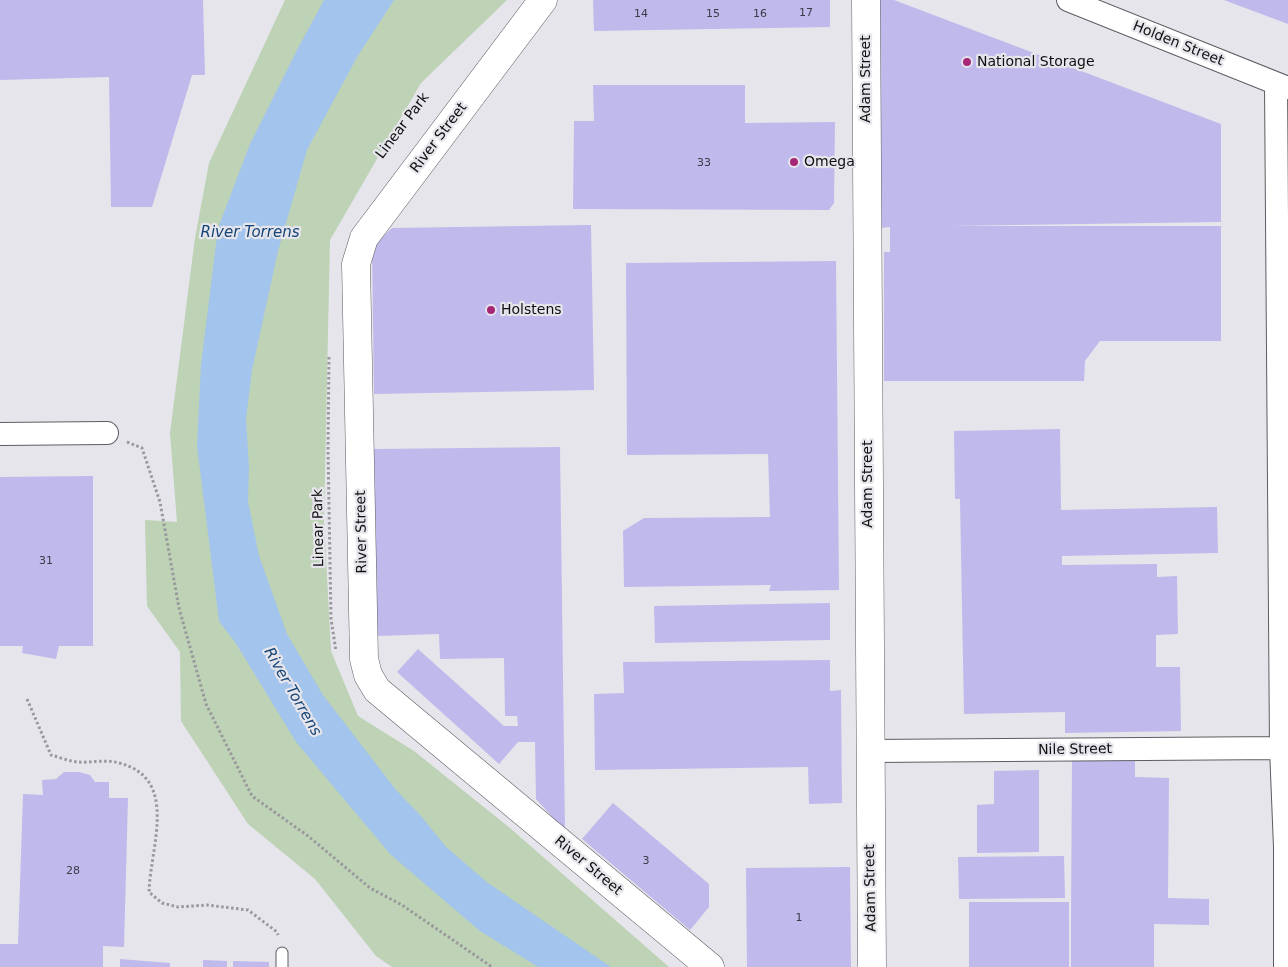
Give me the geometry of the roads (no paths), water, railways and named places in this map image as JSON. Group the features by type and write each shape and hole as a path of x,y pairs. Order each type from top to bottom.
{"street":[{"name":"River Street","path":"543,0 364,238 356,264 364,659 368,675 377,690 710,967"},
{"name":"Adam Street","path":"866,0 872,967"},
{"name":"Holden Street","path":"1068,0 1282,86"},
{"path":"1282,86 1281,748 1286,847 1285,967"},
{"path":"0,434 107,433"},
{"name":"Nile Street","path":"870,751 1281,748"}],"lane":[{"path":"282,953 282,967"}],"water":[{"name":"River Torrens","path":"324,0 394,0 357,57 307,150 278,251 252,370 246,419 249,467 248,501 259,556 287,634 323,695 396,790 421,816 446,847 488,883 611,967 538,967 480,931 391,855 296,742 237,645 219,621 197,446 201,365 218,228 250,144"}],"place":[{"name":"National Storage","path":"967,62"},
{"name":"Omega","path":"794,162"},
{"name":"Holstens","path":"491,310"}]}
